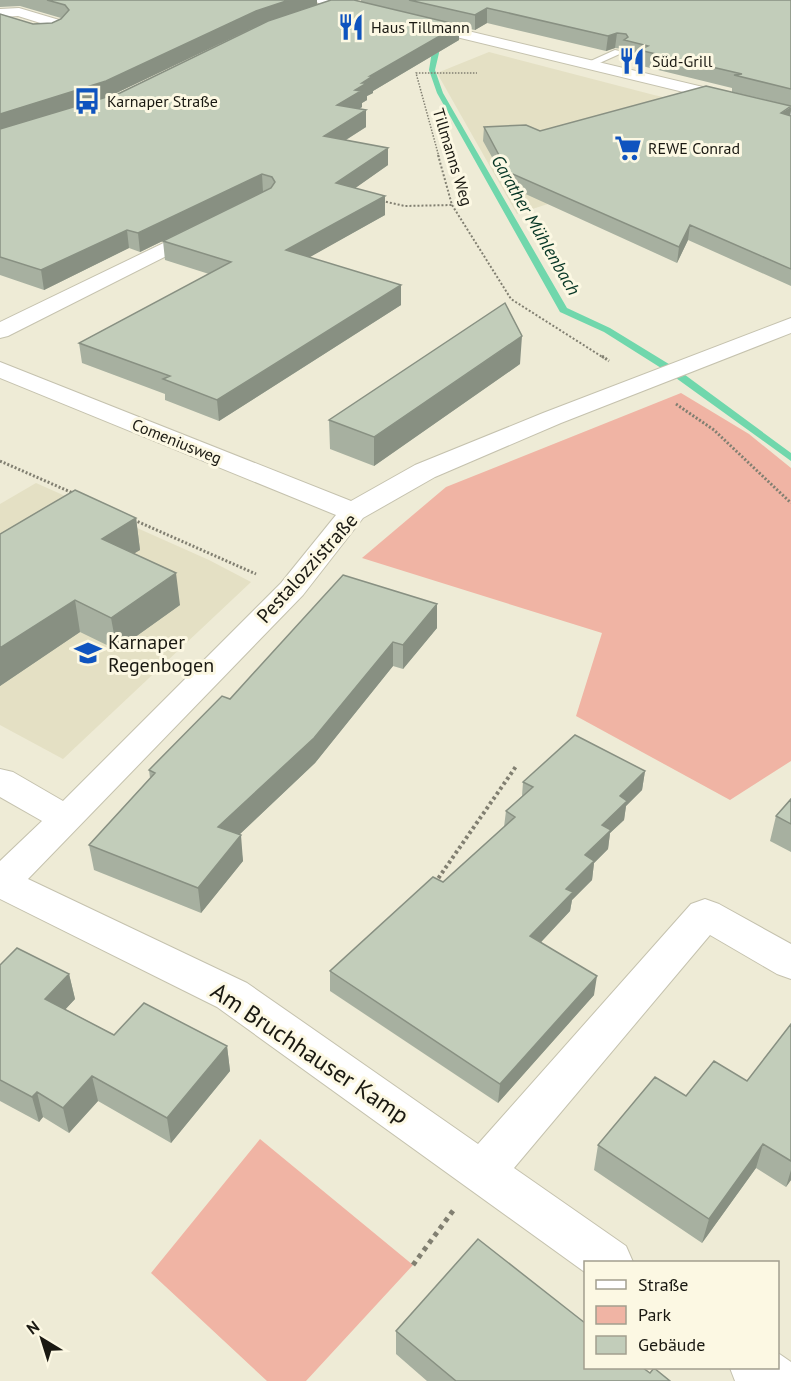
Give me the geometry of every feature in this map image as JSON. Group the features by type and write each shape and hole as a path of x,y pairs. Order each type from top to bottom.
{"street":[{"path":"320,0 346,2 591,71 612,70 791,113"},
{"path":"309,14 346,2"},
{"path":"0,13 19,12 61,25 56,30 47,33 33,32 0,21"},
{"path":"0,331 224,220"},
{"name":"Pestalozzistraße","path":"0,884 67,819 292,589 353,513 425,471 666,388 697,362 791,325"},
{"name":"Comeniusweg","path":"0,369 353,513"},
{"path":"0,781 67,819"},
{"name":"Am Bruchhauser Kamp","path":"0,884 232,995 606,1261"},
{"path":"482,1172 705,914 791,963"},
{"path":"756,1369 774,1381"}],"lane":[{"path":"591,71 619,52"}],"path":[{"name":"Tillmanns Weg","path":"445,72 416,73 452,205 511,299 612,363"},
{"path":"445,72 477,73"},
{"path":"382,201 405,206 452,205"},
{"path":"666,388 791,503"},
{"path":"0,461 75,494"},
{"path":"129,518 257,574"},
{"path":"445,890 434,884 517,765"},
{"path":"413,1265 482,1172"}],"shaded area":[{"path":"489,52 654,95 791,125 517,214 437,73"},
{"name":"Karnaper Regenbogen","path":"36,483 209,560 251,582 63,759 0,725 0,504"}],"green space":[{"path":"681,393 749,434 791,468 791,761 730,800 576,716 602,633 362,558 446,487"},
{"path":"260,1139 413,1265 306,1381 267,1381 151,1273"}],"building":[{"path":"47,0 289,0 256,11 106,81 0,114 0,14 33,24 52,23 61,19 69,10 65,5"},
{"path":"331,0 354,0 459,25 370,76 373,76 362,83 367,83 355,90 361,91 337,105 366,110 324,136 388,148 336,183 385,196 286,250 401,285 217,400 163,379 170,376 79,343 231,262 163,241 271,188 275,182 272,177 262,174 138,233 127,230 41,270 0,257 0,129 120,93 268,21"},
{"path":"409,0 791,0 791,89 734,75 742,74 639,50 648,46 624,40 628,37 626,34 617,33 608,36 487,8 475,15"},
{"path":"706,86 791,106 781,113 791,116 791,269 690,225 679,247 508,172 484,127 526,125 540,131"},
{"path":"505,303 522,336 374,437 329,420"},
{"path":"75,490 136,518 102,539 176,573 111,618 75,600 0,648 0,534"},
{"path":"343,575 437,604 403,645 393,642 314,738 218,827 241,835 198,888 89,845 155,773 149,770 222,696 230,699"},
{"path":"575,735 645,771 620,796 627,801 602,825 611,830 585,855 594,861 566,889 573,892 530,936 597,976 500,1084 330,971 433,877 443,882 515,817 506,811 533,787 523,782"},
{"path":"791,799 791,824 776,816"},
{"path":"17,948 69,974 45,999 114,1035 144,1003 227,1046 167,1118 92,1076 63,1108 37,1092 32,1097 0,1080 0,965"},
{"path":"791,1024 791,1161 763,1144 709,1219 598,1145 655,1077 686,1096 714,1061 747,1081"},
{"path":"478,1239 584,1322 584,1369 644,1369 650,1373 655,1369 670,1381 456,1381 396,1331"}],"waterway":[{"name":"Garather Mühlenbach","path":"436,40 432,70 440,93 563,310 607,330 673,371 791,458"}],"place":[{"name":"Haus Tillmann","path":"351,27"},
{"name":"Süd-Grill","path":"632,61"},
{"name":"Karnaper Straße","path":"87,101"},
{"name":"REWE Conrad","path":"628,148"},
{"name":"Karnaper Regenbogen","path":"88,653"}]}
